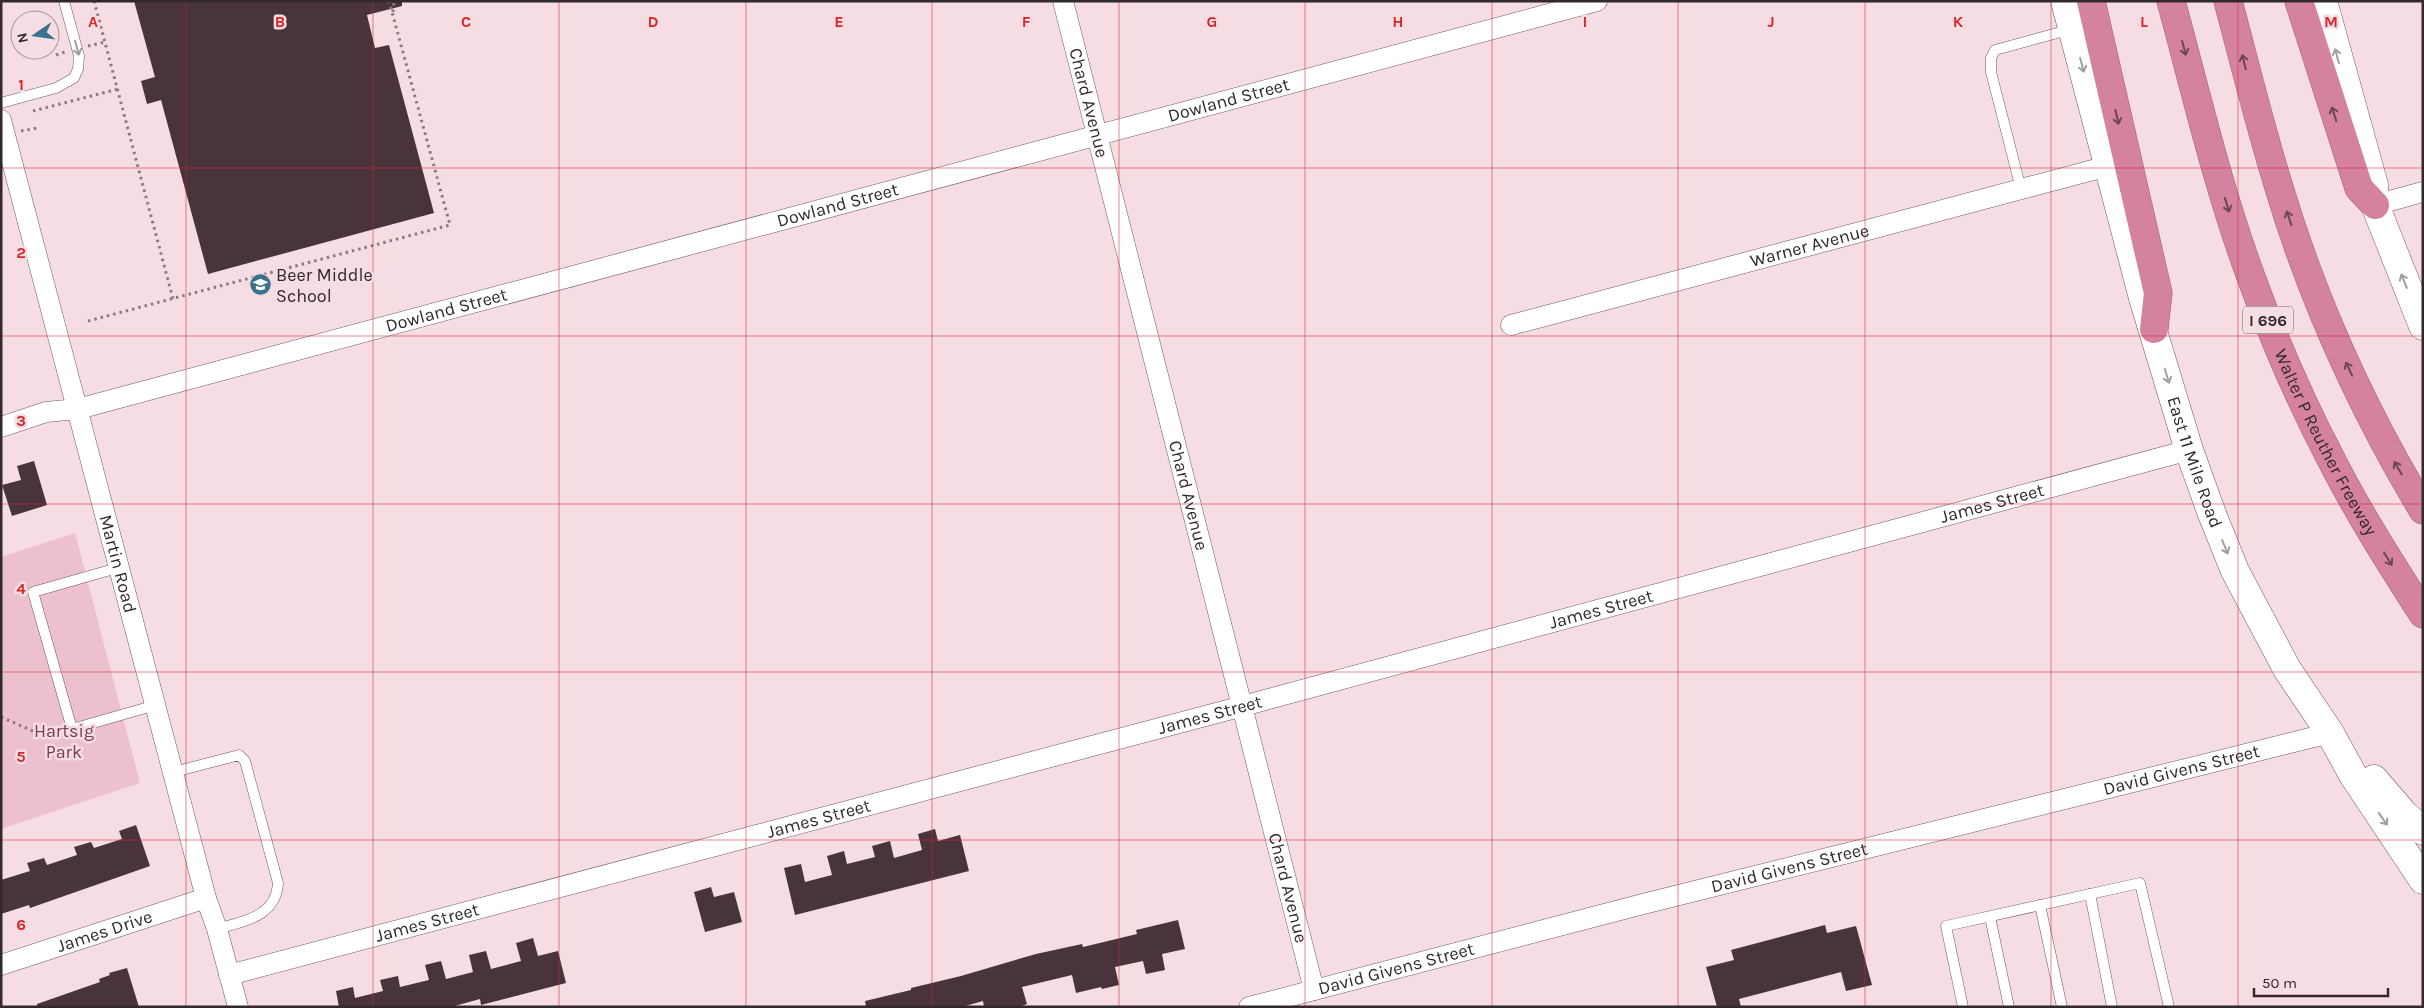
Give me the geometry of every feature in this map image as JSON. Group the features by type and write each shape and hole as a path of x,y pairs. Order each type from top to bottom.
{"highway":[{"path":"2091,1 2158,293 2154,330"},
{"name":"Walter P Reuther Freeway","path":"2171,1 2226,202 2251,276 2284,361 2332,461 2372,532 2423,614"},
{"name":"I 696","path":"2228,1 2277,182 2321,305 2369,413 2423,510"},
{"path":"2299,1 2359,188 2375,205"}],"main road":[{"name":"East 11 Mile Road","path":"2065,1 2143,298 2189,450 2235,571 2287,669 2330,733 2353,775 2423,880"},
{"path":"2323,1 2374,185 2375,205 2423,326"},
{"path":"2330,733 2353,751 2404,814 2423,831"}],"street":[{"name":"Chard Avenue","path":"1063,1 1314,990"},
{"name":"Dowland Street","path":"1,427 46,412 78,409 1597,1"},
{"name":"Martin Road","path":"1,120 7,159 78,409 206,898 217,929 238,1007"},
{"name":"Warner Avenue","path":"1511,324 2108,166"},
{"path":"2375,205 2423,192"},
{"name":"James Street","path":"229,975 1243,706 2189,450"},
{"name":"David Givens Street","path":"1249,1007 1643,904 2330,733"},
{"name":"James Drive","path":"1,965 206,898"}],"lane":[{"path":"1,103 61,86 74,78 78,69 79,56 64,1"},
{"path":"2021,189 1991,72 1991,58 1995,50 2072,29"},
{"path":"120,567 33,592 72,729 156,705"},
{"path":"174,772 239,755 245,761 278,883 277,896 272,905 260,914 217,929"},
{"path":"1963,1007 1946,926 2140,883 2169,1007"},
{"path":"2090,894 2112,1007"},
{"path":"2040,906 2062,1007"},
{"path":"1990,917 2009,1007"}],"path":[{"path":"94,1 173,299"},
{"path":"88,321 450,225 389,1"},
{"path":"393,15 394,1"},
{"path":"33,111 118,89"},
{"path":"21,131 38,128"},
{"path":"1,717 42,734 71,725"}],"green space":[{"name":"Hartsig Park","path":"75,533 140,783 1,829 1,557"}],"building":[{"name":"Beer Middle School","path":"134,1 402,1 402,6 367,15 375,48 389,45 434,213 208,274 161,100 147,104 141,81 155,77"},
{"path":"34,461 47,505 12,516 2,485 21,480 17,466"},
{"path":"136,825 150,866 30,908 29,905 1,914 1,880 30,871 27,863 44,858 47,865 77,855 74,847 91,842 94,848 122,839 119,831"},
{"path":"935,829 938,841 960,835 969,871 795,915 784,868 801,864 805,882 832,875 827,856 844,851 847,864 875,857 872,846 890,841 894,858 922,850 918,834"},
{"path":"711,887 714,897 734,892 742,922 705,932 694,892"},
{"path":"1178,920 1185,949 1162,954 1165,970 1146,974 1143,961 1115,967 1119,985 1076,993 1072,975 1022,987 1027,1004 1019,1007 984,1007 983,1001 962,1007 866,1007 865,1001 911,990 911,988 961,976 1036,954 1082,944 1083,947 1137,934 1136,930"},
{"path":"1825,925 1827,933 1856,926 1872,985 1846,991 1841,972 1739,999 1741,1007 1717,1007 1706,967 1734,960 1731,950"},
{"path":"533,938 538,956 558,951 566,983 481,1005 480,999 451,1007 339,1007 336,991 353,987 355,998 383,991 380,980 398,976 400,987 429,980 425,965 441,961 446,979 473,972 469,955 486,951 491,969 521,961 516,943"},
{"path":"127,968 139,1007 37,1007 37,1004 100,982 99,979 110,975 109,973"}],"place":[{"name":"Beer Middle School","path":"260,285"}]}
